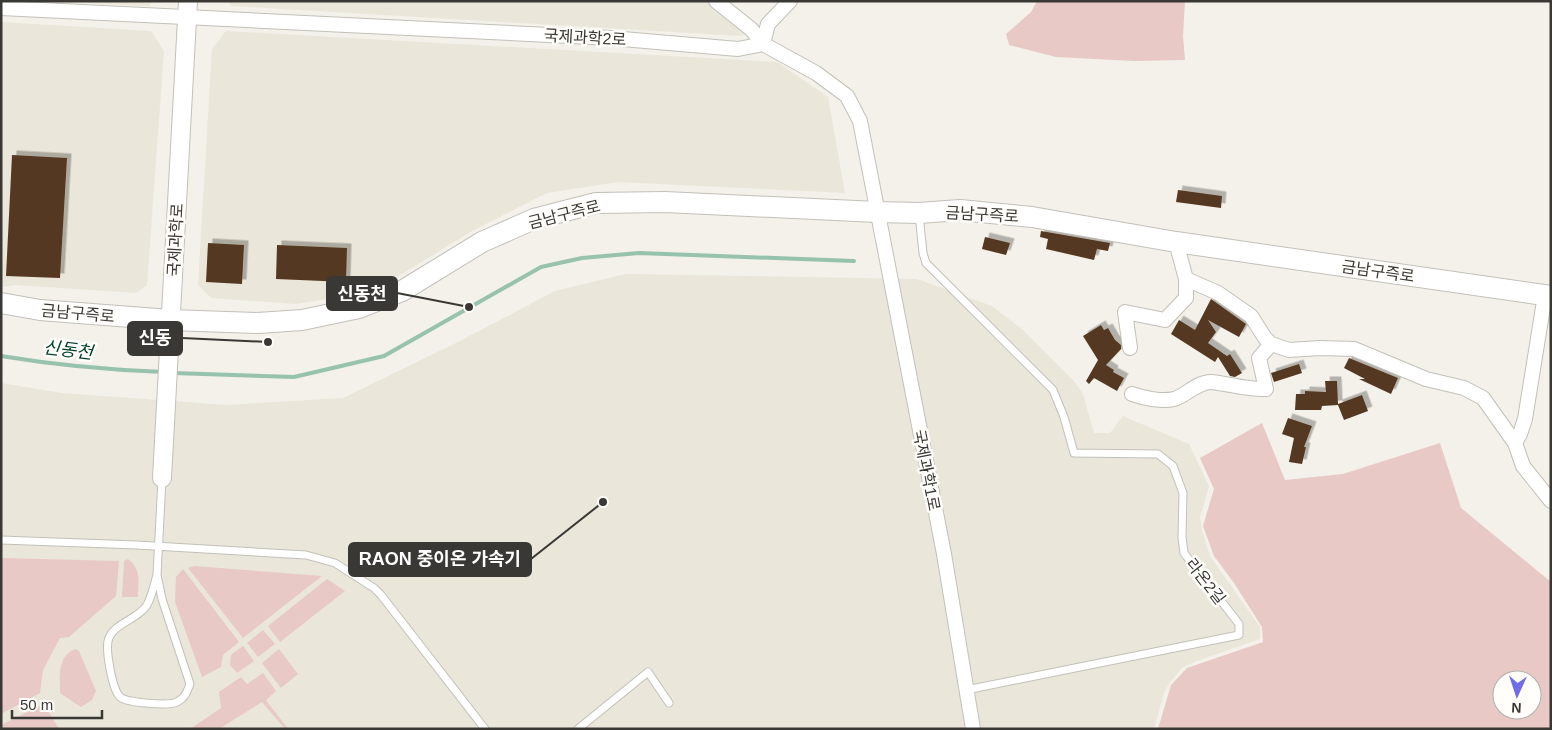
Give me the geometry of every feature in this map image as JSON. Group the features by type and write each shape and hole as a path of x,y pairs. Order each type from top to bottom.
{"main road":[{"name":"금남구즉로","path":"1,303 40,310 170,320 258,323 302,320 359,308 402,291 482,242 534,219 596,203 665,202 876,212 919,213 960,210 1032,217 1176,242 1548,295"}],"street":[{"path":"716,1 751,29 763,44 816,73 847,96 860,120 876,212"},
{"path":"763,44 768,24 790,1"},
{"name":"국제과학2로","path":"1,8 187,9 738,48 763,44"},
{"name":"국제과학로","path":"162,478 187,9"},
{"name":"국제과학1로","path":"876,212 944,554 973,729"},
{"path":"1130,348 1125,312 1165,320 1186,298 1186,279 1176,242"},
{"path":"1186,279 1218,293 1251,316 1265,338 1272,344 1289,350 1320,348 1354,349 1426,379 1464,388 1483,398 1515,443 1523,466 1551,500"},
{"path":"1515,443 1525,419 1548,295"},
{"path":"1132,394 1174,399 1185,392 1210,382 1256,390 1266,389 1259,358 1272,344"}],"lane":[{"name":"라온2길","path":"919,213 923,253 926,263 1053,390 1064,417 1074,453 1158,454 1173,466 1183,492 1182,536 1184,553 1239,624 1240,635 966,690"},
{"path":"157,575 162,599 190,684 186,696 176,702 166,704 127,701 120,697 116,689 108,651 109,639 115,629 136,616 146,605 157,575 160,546 162,478"},
{"path":"1,540 160,546 306,555 335,562 374,588 381,595 485,729"},
{"path":"578,729 648,672 668,703"}],"shaded area":[{"path":"42,1 153,1 149,6"},
{"path":"228,1 712,1 746,33 741,36 231,6"},
{"path":"1037,1 1185,1 1183,36 1185,60 1133,61 1056,57 1009,45 1006,34 1031,12"},
{"path":"1,22 151,31 164,51 147,285 136,293 16,285 1,287"},
{"path":"226,31 777,62 828,97 845,193 618,182 547,193 472,231 392,280 341,297 295,304 211,298 198,285 212,49"},
{"path":"626,274 917,279 992,306 1023,330 1074,381 1083,394 1094,433 1110,433 1123,416 1189,444 1209,486 1200,518 1210,556 1260,627 1260,639 1182,668 1170,682 1164,693 1154,729 1,729 1,383 62,393 227,405 343,398 458,342 555,291"},
{"path":"1262,423 1285,480 1343,474 1440,443 1461,508 1551,582 1551,729 1158,729 1171,685 1187,668 1263,642 1262,627 1214,556 1203,526 1214,489 1200,458"},
{"path":"1,558 119,561 116,596 69,637 60,638 43,670 40,693 1,714"},
{"path":"128,559 137,572 139,581 138,597 122,597 124,561"},
{"path":"194,566 322,576 243,638 188,568"},
{"path":"183,569 239,642 223,655 221,667 202,677 175,602 176,577"},
{"path":"327,579 345,591 280,642 268,626"},
{"path":"263,630 275,644 258,657 247,643"},
{"path":"243,646 254,661 237,673 230,665 231,655"},
{"path":"76,649 79,651 96,691 92,700 81,707 60,693 60,674 63,661 65,656"},
{"path":"279,649 298,674 281,688 262,663"},
{"path":"263,673 276,691 266,700 288,729 285,729 262,702 219,729 190,729 221,708 219,692 241,677 247,684"},
{"path":"44,704 59,729 3,729 1,725"}],"building":[{"path":"12,155 67,158 60,278 6,276"},
{"path":"1178,190 1222,196 1221,208 1176,202"},
{"path":"1041,231 1110,243 1108,251 1097,249 1094,260 1046,249 1048,239 1040,237"},
{"path":"985,237 1010,243 1006,255 982,249"},
{"path":"208,243 244,245 242,284 206,282"},
{"path":"277,245 347,248 346,282 276,279"},
{"path":"1211,299 1246,324 1239,337 1208,320 1216,332 1208,343 1227,356 1230,354 1242,373 1235,377 1230,376 1218,357 1215,362 1171,334 1179,320 1195,330"},
{"path":"1101,325 1104,330 1108,328 1115,340 1121,345 1121,349 1106,365 1114,370 1113,372 1124,378 1117,391 1094,378 1089,384 1086,381 1098,360 1083,336"},
{"path":"1349,358 1398,378 1391,394 1359,379 1365,379 1344,368"},
{"path":"1299,364 1302,373 1274,382 1271,373"},
{"path":"1325,381 1337,381 1338,404 1362,395 1368,411 1344,420 1338,405 1322,406 1321,410 1295,410 1296,394 1305,394 1305,391 1326,392"},
{"path":"1288,418 1312,426 1304,447 1306,447 1302,464 1289,462 1294,438 1282,434"}],"waterway":[{"name":"신동천","path":"173,373 294,377 384,356 541,267 582,258 639,253 854,261"},
{"name":"신동천","path":"1,356 82,367 164,372"}],"place":[{"name":"신동천","path":"469,307"},
{"name":"신동","path":"268,342"},
{"name":"RAON 중이온 가속기","path":"603,502"}]}
